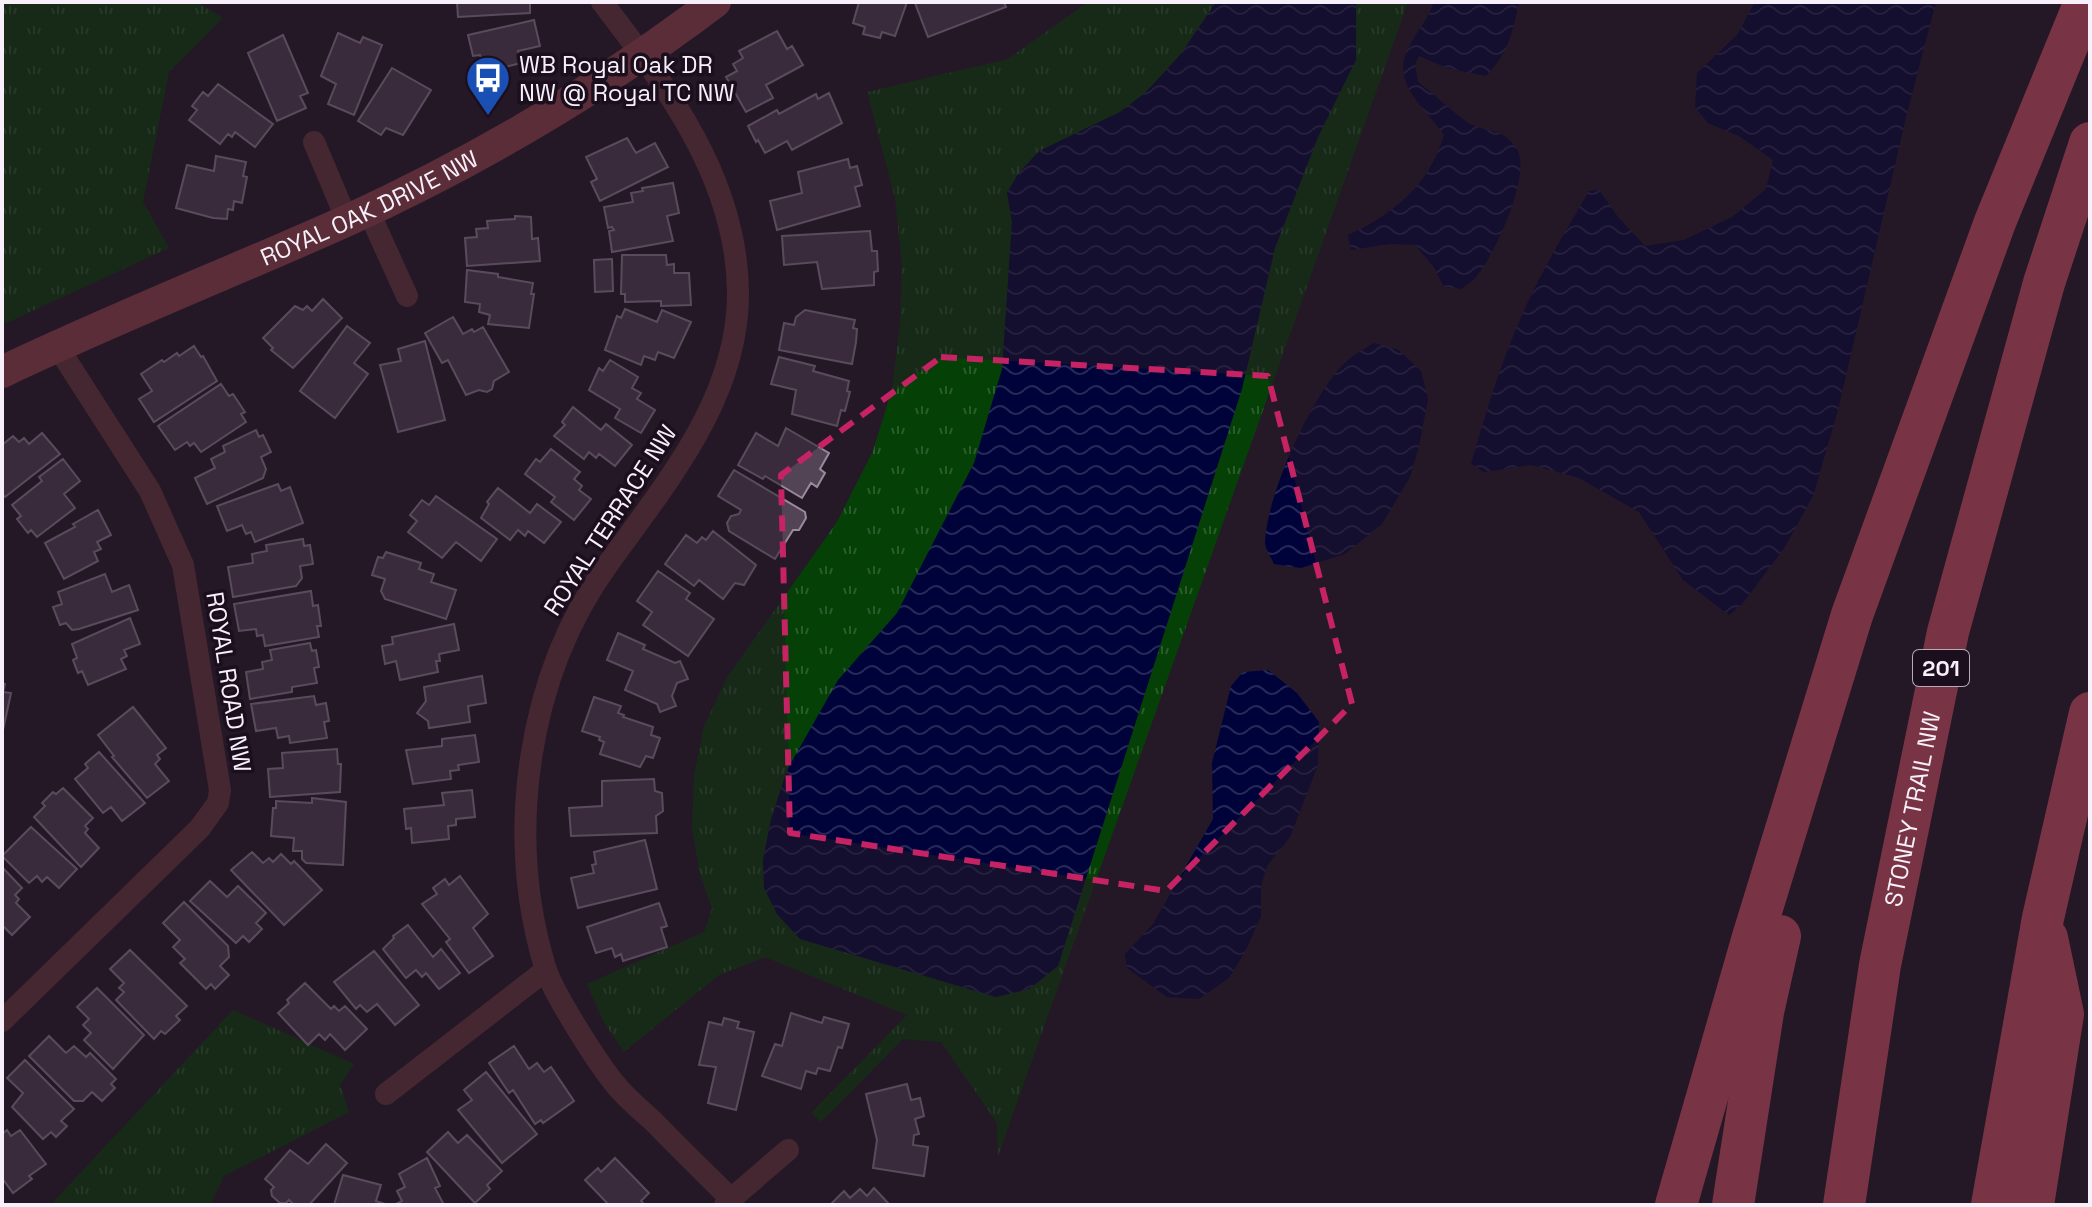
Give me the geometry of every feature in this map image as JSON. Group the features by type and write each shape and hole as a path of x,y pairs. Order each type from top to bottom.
{"highway":[{"path":"1676,1205 1757,923 1852,615 1995,222 2085,2"},
{"name":"STONEY TRAIL NW","path":"1844,1205 1880,965 1948,632 2044,283 2090,143"},
{"path":"1733,1205 1763,1012 1852,615"},
{"path":"1992,1205 2043,918 2090,713"},
{"path":"2033,1205 2063,1014 2043,918"}],"street":[{"name":"ROYAL TERRACE NW","path":"602,2 644,56 692,132 718,183 734,244 738,295 729,359 712,408 683,459 599,578 571,624 551,671 536,724 529,775 529,890 546,970 614,1084 728,1202"},
{"name":"ROYAL OAK DRIVE NW","path":"2,372 358,215 480,154 644,56 715,2"},
{"path":"314,142 407,296"},
{"name":"ROYAL ROAD NW","path":"2,1021 200,828 218,803 220,790 183,565 150,491 57,346"},
{"path":"386,1094 546,970"},
{"path":"728,1202 788,1150"}],"highlighted area":[{"path":"941,357 1268,376 1352,704 1166,891 790,833 781,475"}],"green space":[{"path":"2,2 197,2 223,18 169,72 143,202 169,248 2,325"},
{"path":"1088,2 1408,2 998,1156 997,1123 941,1042 903,1039 821,1122 811,1113 907,1015 765,957 719,975 624,1052 603,1021 587,984 704,932 712,909 700,874 692,829 694,776 704,726 728,676 837,522 873,451 892,389 900,324 902,266 895,198 867,92 1008,59"},
{"path":"233,1010 354,1064 340,1085 349,1112 224,1176 210,1205 57,1205 54,1201"}],"water":[{"path":"1216,2 1356,2 1356,60 1318,137 1275,248 1242,389 1058,966 1029,989 996,997 800,939 777,914 764,888 763,860 771,819 787,770 838,680 897,613 974,463 1002,369 1012,222 1007,193 1018,174 1039,151 1120,112 1145,93 1180,55"},
{"path":"1434,2 1519,2 1508,42 1500,59 1486,76 1447,68 1419,56 1415,64 1418,82 1467,122 1509,139 1520,158 1516,192 1502,233 1476,277 1461,289 1444,287 1433,266 1415,245 1390,244 1351,250 1348,235 1365,227 1408,196 1420,183 1438,153 1444,135 1412,94 1404,72 1409,47"},
{"path":"1755,2 1936,2 1838,410 1813,496 1785,547 1743,603 1729,615 1683,580 1639,512 1579,478 1531,465 1484,472 1471,464 1493,390 1520,318 1589,191 1599,190 1618,217 1645,246 1684,240 1732,217 1766,189 1773,160 1739,136 1708,123 1695,107 1697,73 1737,35"},
{"path":"1374,343 1399,350 1421,371 1428,399 1410,477 1382,524 1345,554 1301,568 1274,564 1265,545 1268,522 1294,445 1334,375 1351,357"},
{"path":"1268,670 1297,693 1319,722 1318,765 1290,837 1267,866 1261,886 1261,916 1229,978 1199,999 1167,997 1127,968 1125,954 1153,924 1213,819 1212,763 1231,686 1243,672"}],"building":[{"path":"457,2 530,2 530,13 458,17"},
{"path":"859,2 907,2 895,36 882,32 880,38 863,34 865,27 853,23"},
{"path":"1004,2 1006,7 928,37 915,3"},
{"path":"534,20 540,46 518,51 521,63 485,72 480,55 473,56 468,35"},
{"path":"777,31 787,49 792,46 803,65 766,85 773,98 746,112 726,77 737,71 733,64 743,58 739,51"},
{"path":"338,33 360,43 363,37 382,45 354,115 328,104 336,84 321,76"},
{"path":"283,35 308,93 300,96 306,108 277,121 248,53"},
{"path":"392,68 431,90 403,135 386,128 381,135 358,121"},
{"path":"218,84 273,124 255,147 235,132 232,137 228,134 220,144 189,120 197,110 192,106 203,92 208,96"},
{"path":"829,93 842,123 792,150 787,141 765,153 758,140 756,142 748,126 816,94 818,99"},
{"path":"627,138 636,153 655,143 668,167 600,201 591,182 597,179 586,157"},
{"path":"216,156 246,162 243,176 247,177 242,203 234,201 233,210 228,209 227,219 176,208 187,165 214,171"},
{"path":"848,159 850,168 857,166 862,185 855,187 860,206 777,230 770,201 802,193 798,172"},
{"path":"673,183 679,213 667,216 673,241 612,252 609,231 614,230 608,228 604,207 633,202 631,193 643,191 642,188"},
{"path":"515,216 531,217 532,239 538,238 540,261 467,266 465,238 477,237 476,229 488,228 487,221 515,219"},
{"path":"870,231 872,251 877,251 878,271 874,272 874,285 822,289 817,262 784,265 782,236"},
{"path":"622,255 666,255 667,265 674,264 674,273 689,273 691,305 661,306 661,301 625,302 625,294 621,294"},
{"path":"612,259 613,291 595,292 594,260"},
{"path":"467,270 533,283 529,328 488,324 490,315 479,312 480,304 465,302"},
{"path":"323,299 342,318 293,368 271,350 273,348 263,338 295,306 303,310 307,306 312,311"},
{"path":"625,309 657,322 662,310 691,322 674,358 658,352 655,360 644,356 641,365 605,350 617,316 621,318"},
{"path":"805,310 855,320 853,328 857,329 852,364 779,350 784,323 794,325 796,317"},
{"path":"453,317 463,334 483,327 509,372 494,381 492,389 487,392 479,390 466,395 448,360 442,363 425,333"},
{"path":"347,326 370,343 354,363 368,374 335,418 300,391"},
{"path":"425,341 445,420 398,432 380,365 401,361 398,349"},
{"path":"194,346 217,381 154,422 139,399 152,391 141,374 162,360 164,362 177,353 179,356"},
{"path":"779,357 815,366 813,371 849,381 847,391 850,392 845,411 841,410 837,426 792,414 796,390 771,384"},
{"path":"610,360 638,377 632,388 641,393 637,399 655,410 641,433 615,418 620,409 589,390 599,368 603,371"},
{"path":"221,384 229,396 233,394 245,412 241,414 246,422 201,452 194,443 190,446 187,442 175,450 158,426"},
{"path":"573,407 601,430 606,424 632,445 615,466 599,454 596,458 589,452 584,459 554,436 565,425 562,422"},
{"path":"786,428 829,453 820,469 825,473 817,487 811,483 802,498 765,476 763,479 738,465 756,433 778,446"},
{"path":"256,430 259,437 263,435 271,452 261,457 266,469 263,478 207,504 195,478 215,468 211,459 225,452 223,446"},
{"path":"42,433 60,454 5,497 2,494 2,445 13,436 19,442 24,438 29,444"},
{"path":"551,449 580,472 574,479 582,486 579,490 591,499 574,520 551,502 555,497 525,474 536,459 540,462"},
{"path":"63,459 80,481 64,494 75,508 37,537 31,530 28,533 17,519 21,516 12,505 42,481 39,477"},
{"path":"734,470 805,512 806,518 799,530 793,530 775,559 729,531 727,523 731,516 739,514 741,510 718,496"},
{"path":"278,484 281,491 290,487 303,523 255,542 251,532 246,534 242,525 227,531 217,506"},
{"path":"498,488 530,513 537,504 561,522 544,543 528,531 525,536 518,530 510,540 481,518 489,504 487,502"},
{"path":"436,496 497,539 481,561 456,542 442,558 408,532 417,521 410,515 422,500 429,505"},
{"path":"98,510 111,535 97,542 101,549 94,552 98,561 64,579 45,543"},
{"path":"713,531 756,565 744,585 735,583 723,599 699,580 694,586 665,564 686,535 697,543 702,537 706,540"},
{"path":"303,539 304,546 310,545 313,564 300,566 302,578 296,586 233,597 228,567 253,563 252,554 267,551 266,545"},
{"path":"386,552 421,563 419,569 434,574 431,582 456,590 446,619 385,599 381,591 385,579 372,575 378,557 383,558"},
{"path":"658,571 690,593 686,599 714,619 688,656 643,625 652,612 637,601"},
{"path":"105,574 112,592 129,585 138,610 79,629 72,630 66,623 60,625 53,607 62,604 58,592"},
{"path":"311,591 313,606 318,605 319,637 265,646 263,635 257,636 256,629 239,631 234,604"},
{"path":"130,618 140,644 124,650 127,656 121,659 126,669 88,685 82,671 78,673 72,644"},
{"path":"454,624 459,650 439,654 440,661 436,661 438,672 400,680 396,661 385,664 382,646 393,644 392,637"},
{"path":"618,633 645,645 643,649 675,663 680,661 688,679 677,683 672,696 676,706 660,712 657,704 625,690 633,671 607,660"},
{"path":"310,643 312,651 316,650 319,667 314,668 317,683 292,687 292,692 250,699 246,672 263,669 262,662 272,660 270,650"},
{"path":"482,676 486,703 468,706 470,722 429,728 428,721 417,713 426,701 424,687"},
{"path":"2,683 5,684 3,692 11,693 3,730"},
{"path":"314,696 316,705 326,703 329,721 324,722 327,738 290,743 289,736 278,738 276,728 256,731 251,704"},
{"path":"594,697 621,706 618,713 623,717 653,727 651,735 660,738 653,758 646,756 640,767 600,754 604,742 599,740 600,737 582,731"},
{"path":"133,707 166,748 157,755 160,759 155,764 169,781 147,798 112,757 98,735"},
{"path":"475,735 479,762 458,765 459,770 450,771 451,779 413,784 406,750 442,746 442,739"},
{"path":"337,749 338,764 341,764 340,792 270,797 268,769 283,768 282,753"},
{"path":"99,752 145,803 122,821 111,807 103,813 75,779 88,768 85,764"},
{"path":"654,779 655,791 662,793 663,811 656,816 657,833 571,836 569,808 602,806 602,781"},
{"path":"63,788 93,818 85,826 88,829 85,833 99,848 81,867 34,817 53,792 56,794"},
{"path":"472,790 475,817 456,819 456,825 448,826 449,839 412,843 411,828 406,829 404,809 444,805 442,793"},
{"path":"312,798 346,802 343,865 306,863 302,859 302,851 293,851 294,838 271,836 276,801 312,803"},
{"path":"31,827 77,869 59,888 47,877 42,882 37,876 29,883 2,856"},
{"path":"645,840 657,889 578,908 571,878 594,873 594,852"},
{"path":"252,852 263,863 269,858 273,862 281,854 291,864 294,861 322,890 284,925 231,870"},
{"path":"2,867 22,888 15,895 19,899 16,903 30,917 12,935 2,925"},
{"path":"460,876 488,914 473,928 493,956 469,973 446,942 450,939 422,904 437,894 433,888 445,879 449,885"},
{"path":"210,881 227,897 238,886 266,913 256,923 262,929 249,942 243,936 236,943 190,901"},
{"path":"184,902 228,946 229,957 220,966 229,975 215,989 211,984 206,989 180,963 185,959 173,947 180,940 163,923"},
{"path":"659,903 667,926 661,928 667,947 623,961 621,954 615,957 612,948 596,953 587,927"},
{"path":"408,925 433,957 441,949 460,973 439,989 426,973 422,977 416,970 406,978 383,949 393,936"},
{"path":"130,950 187,1006 176,1016 180,1020 165,1034 161,1031 154,1039 116,1000 124,992 119,988 124,983 110,969"},
{"path":"374,951 419,1005 395,1025 377,1004 367,1012 360,1005 356,1009 334,982"},
{"path":"305,983 331,1009 334,1006 339,1011 345,1006 367,1029 345,1050 330,1034 325,1040 319,1034 308,1045 278,1013"},
{"path":"97,988 144,1035 113,1069 84,1040 91,1033 83,1025 89,1019 77,1007"},
{"path":"791,1013 822,1023 824,1017 849,1024 842,1048 838,1047 830,1071 818,1068 816,1074 806,1071 801,1089 762,1076 775,1044 782,1046"},
{"path":"724,1018 739,1022 737,1028 754,1032 736,1110 708,1103 716,1067 699,1065 709,1022 722,1025"},
{"path":"49,1036 66,1053 74,1046 86,1057 90,1053 116,1079 111,1084 115,1088 102,1101 92,1092 83,1101 74,1101 29,1056"},
{"path":"514,1046 529,1069 537,1063 544,1072 551,1067 574,1101 543,1123 541,1120 535,1124 513,1090 509,1093 489,1063"},
{"path":"25,1060 74,1109 61,1121 67,1126 56,1137 51,1132 43,1139 12,1107 23,1093 7,1078"},
{"path":"486,1072 537,1134 502,1163 458,1110 472,1100 464,1090"},
{"path":"907,1084 911,1100 920,1098 924,1116 915,1119 919,1134 914,1135 913,1145 928,1147 924,1176 873,1168 877,1140 866,1094"},
{"path":"7,1130 11,1136 20,1130 46,1164 13,1193 2,1178 2,1134"},
{"path":"448,1132 458,1143 467,1135 502,1171 487,1185 490,1189 475,1203 427,1152"},
{"path":"326,1144 347,1163 309,1205 294,1205 289,1200 280,1203 272,1196 274,1187 265,1179 290,1150 308,1164"},
{"path":"427,1158 440,1186 435,1188 444,1205 394,1205 402,1201 397,1191 405,1187 399,1174"},
{"path":"615,1158 649,1193 641,1201 645,1205 609,1205 585,1180 598,1168 601,1172"},
{"path":"343,1175 381,1185 376,1201 388,1205 334,1205"},
{"path":"874,1188 888,1203 886,1205 830,1205 844,1191 850,1198 860,1189 867,1196"}],"place":[{"name":"WB Royal Oak DR NW @ Royal TC NW","path":"488,117"}]}
